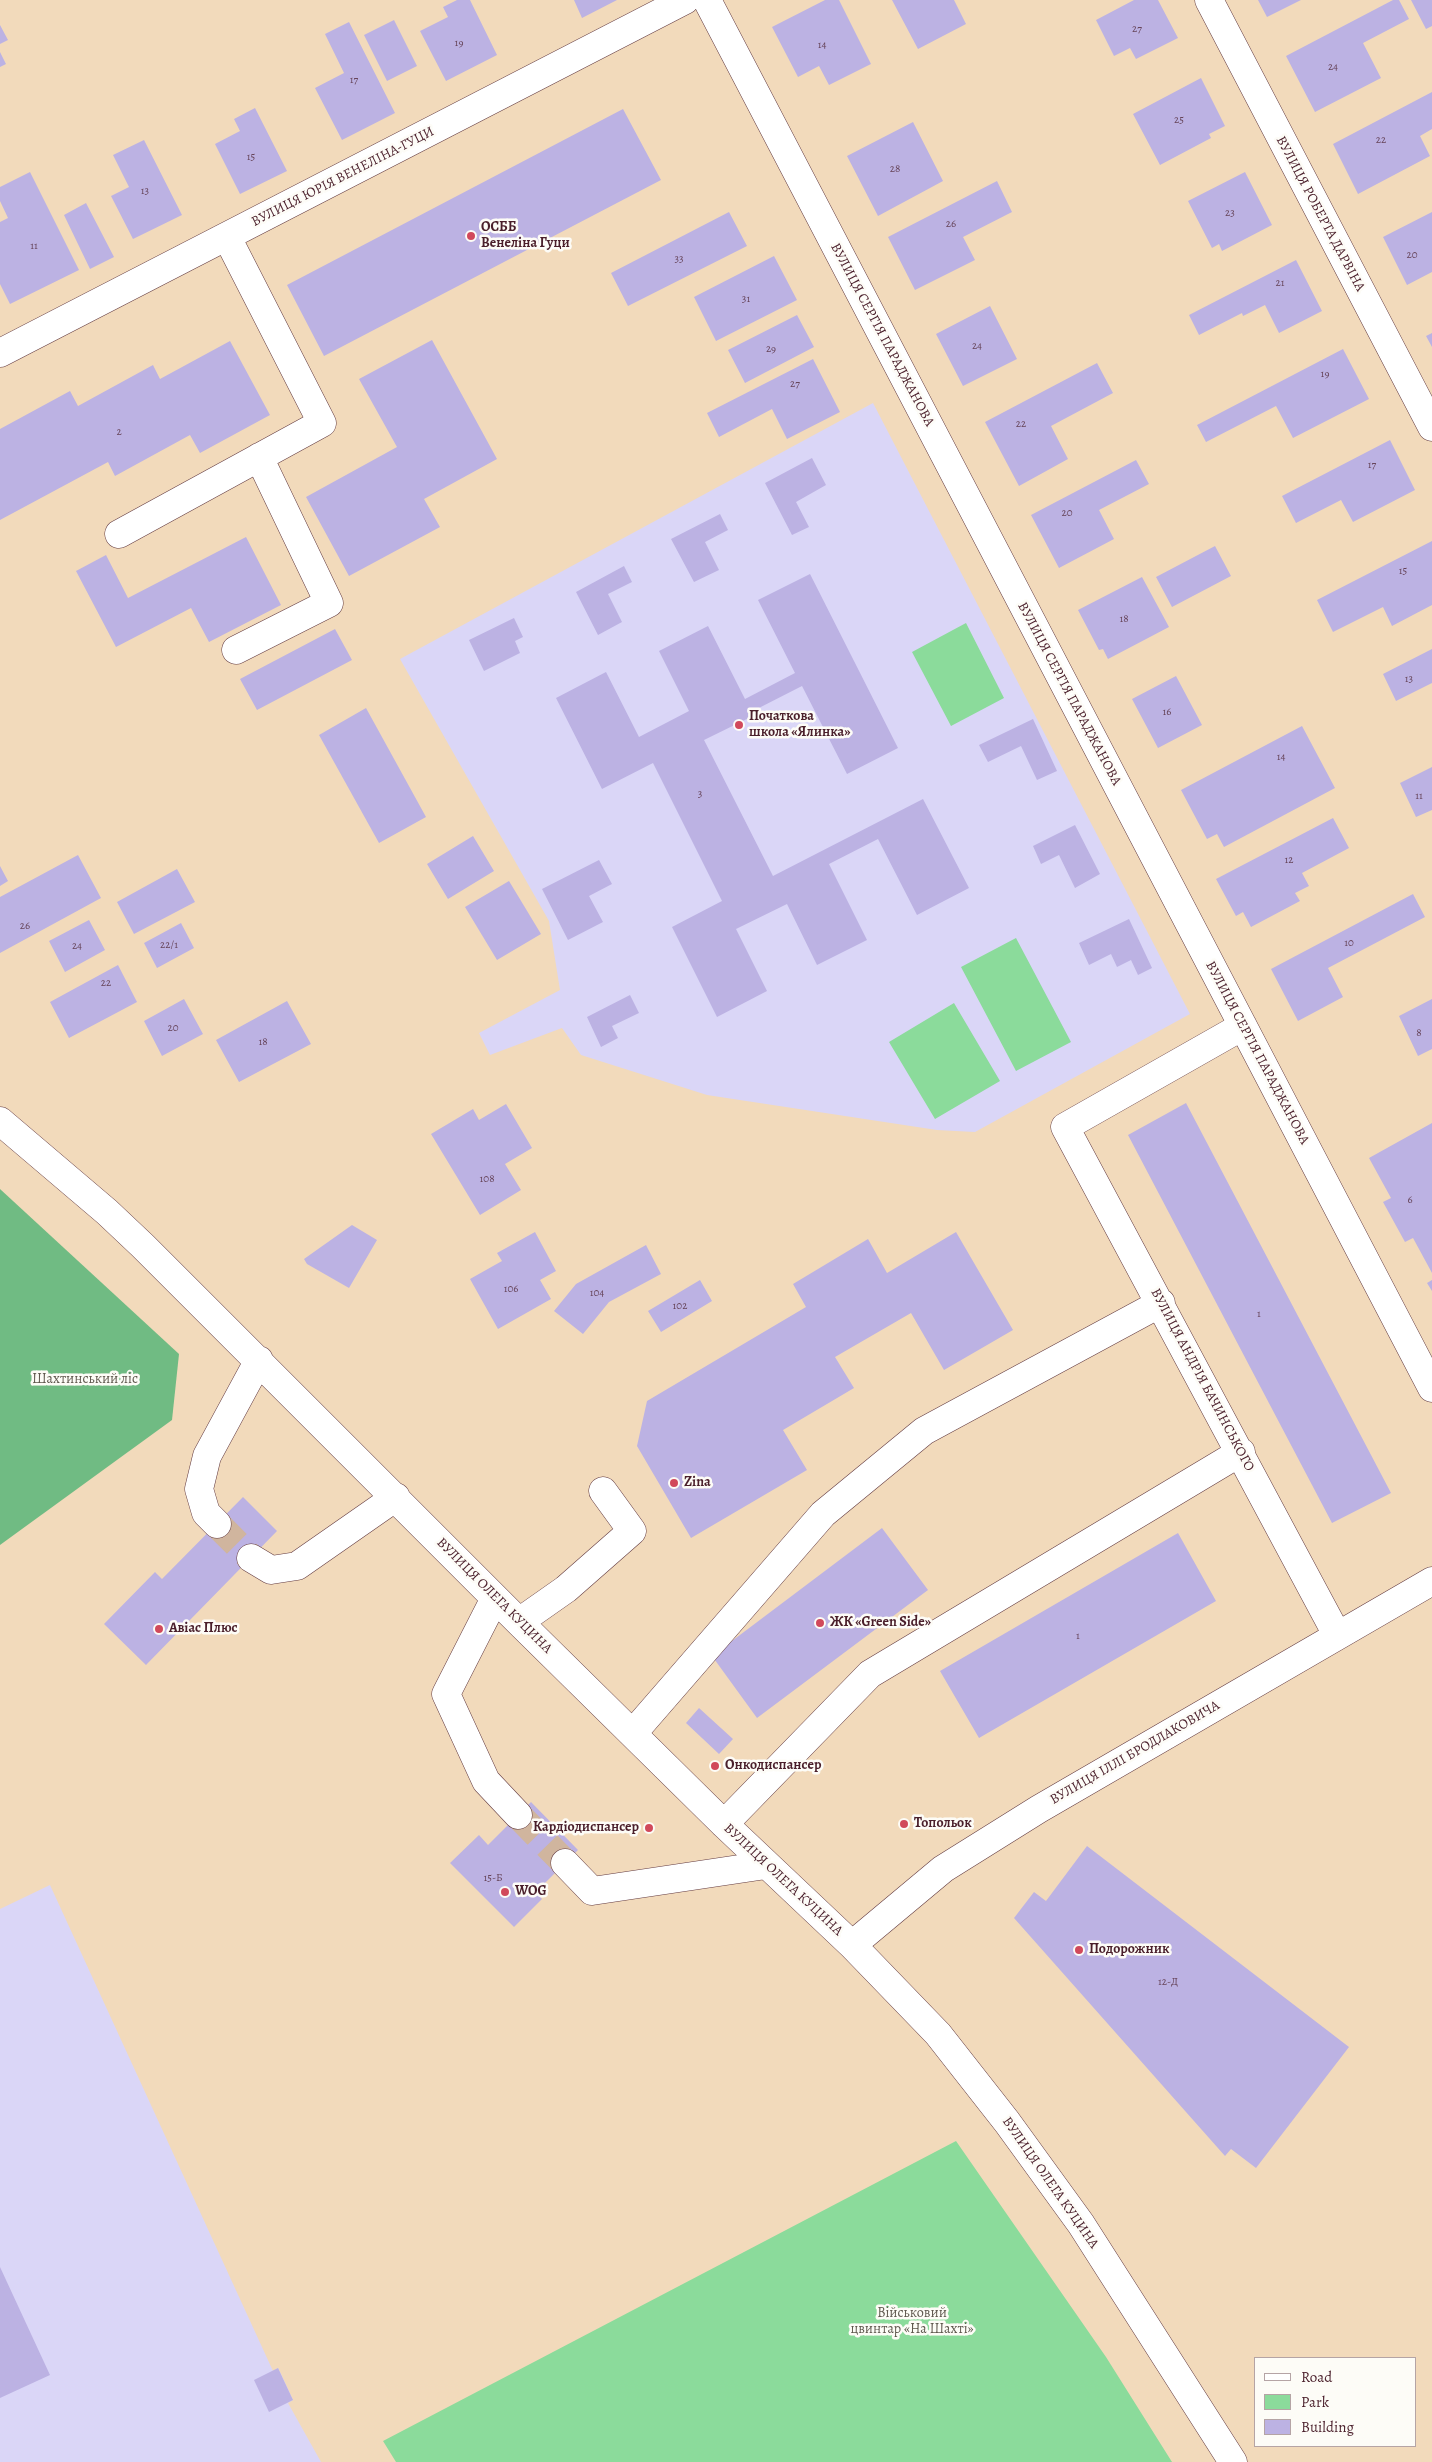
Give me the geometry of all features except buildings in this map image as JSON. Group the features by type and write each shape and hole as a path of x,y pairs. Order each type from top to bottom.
{"street":[{"name":"ВУЛИЦЯ ЮРІЯ ВЕНЕЛІНА-ГУЦИ","path":"0,354 685,0"},
{"name":"ВУЛИЦЯ СЕРГІЯ ПАРАДЖАНОВА","path":"706,0 1432,1388"},
{"name":"ВУЛИЦЯ РОБЕРТА ДАРВІНА","path":"1209,0 1432,427"},
{"path":"118,534 322,423 227,237"},
{"path":"236,650 329,603 259,457"},
{"name":"ВУЛИЦЯ АНДРІЯ БАЧИНСЬКОГО","path":"1243,1026 1065,1127 1241,1452 1337,1635"},
{"name":"ВУЛИЦЯ ОЛЕГА КУЦИНА","path":"0,1121 107,1212 259,1360 519,1622 724,1824 852,1946 938,2034 1007,2122 1081,2224 1233,2462"},
{"path":"633,1733 823,1514 924,1431 1161,1303"},
{"path":"218,1524 206,1512 199,1489 207,1456 259,1360"},
{"path":"724,1824 870,1674 1241,1452"},
{"path":"519,1622 566,1589 632,1531 603,1491"},
{"path":"251,1558 270,1570 297,1566 396,1497"},
{"name":"ВУЛИЦЯ ІЛЛІ БРОДЛАКОВИЧА","path":"852,1946 943,1869 1039,1809 1432,1581"},
{"path":"496,1598 446,1694 486,1781 518,1815"},
{"path":"565,1863 592,1891 766,1865"}],"shaded area":[{"name":"Початкова школа «Ялинка»","path":"873,403 1190,1014 975,1132 937,1130 707,1095 581,1055 562,1028 490,1055 479,1033 560,990 549,921 400,659"},
{"path":"50,1885 273,2371 278,2368 282,2376 293,2400 288,2403 321,2462 0,2462 0,1909"}],"green space":[{"path":"966,623 1004,698 951,726 912,652"},
{"path":"1016,938 1071,1042 1016,1071 961,967"},
{"path":"954,1003 1000,1081 935,1119 889,1042"},
{"name":"Шахтинський ліс","path":"0,1189 179,1354 172,1420 0,1545"},
{"name":"Військовий цвинтар «На Шахті»","path":"956,2141 1106,2357 1172,2462 396,2462 383,2441"}],"tunnel":[{"path":"217,1524 251,1558"},
{"path":"518,1815 565,1863"}],"place":[{"name":"ОСББ Венеліна Гуци","path":"471,236"},
{"name":"Початкова школа «Ялинка»","path":"739,725"},
{"name":"Zina","path":"674,1483"},
{"name":"ЖК «Green Side»","path":"820,1623"},
{"name":"Авіас Плюс","path":"159,1629"},
{"name":"Онкодиспансер","path":"715,1766"},
{"name":"Топольок","path":"904,1824"},
{"name":"Кардіодиспансер","path":"649,1828"},
{"name":"WOG","path":"505,1892"},
{"name":"Подорожник","path":"1079,1950"}]}
